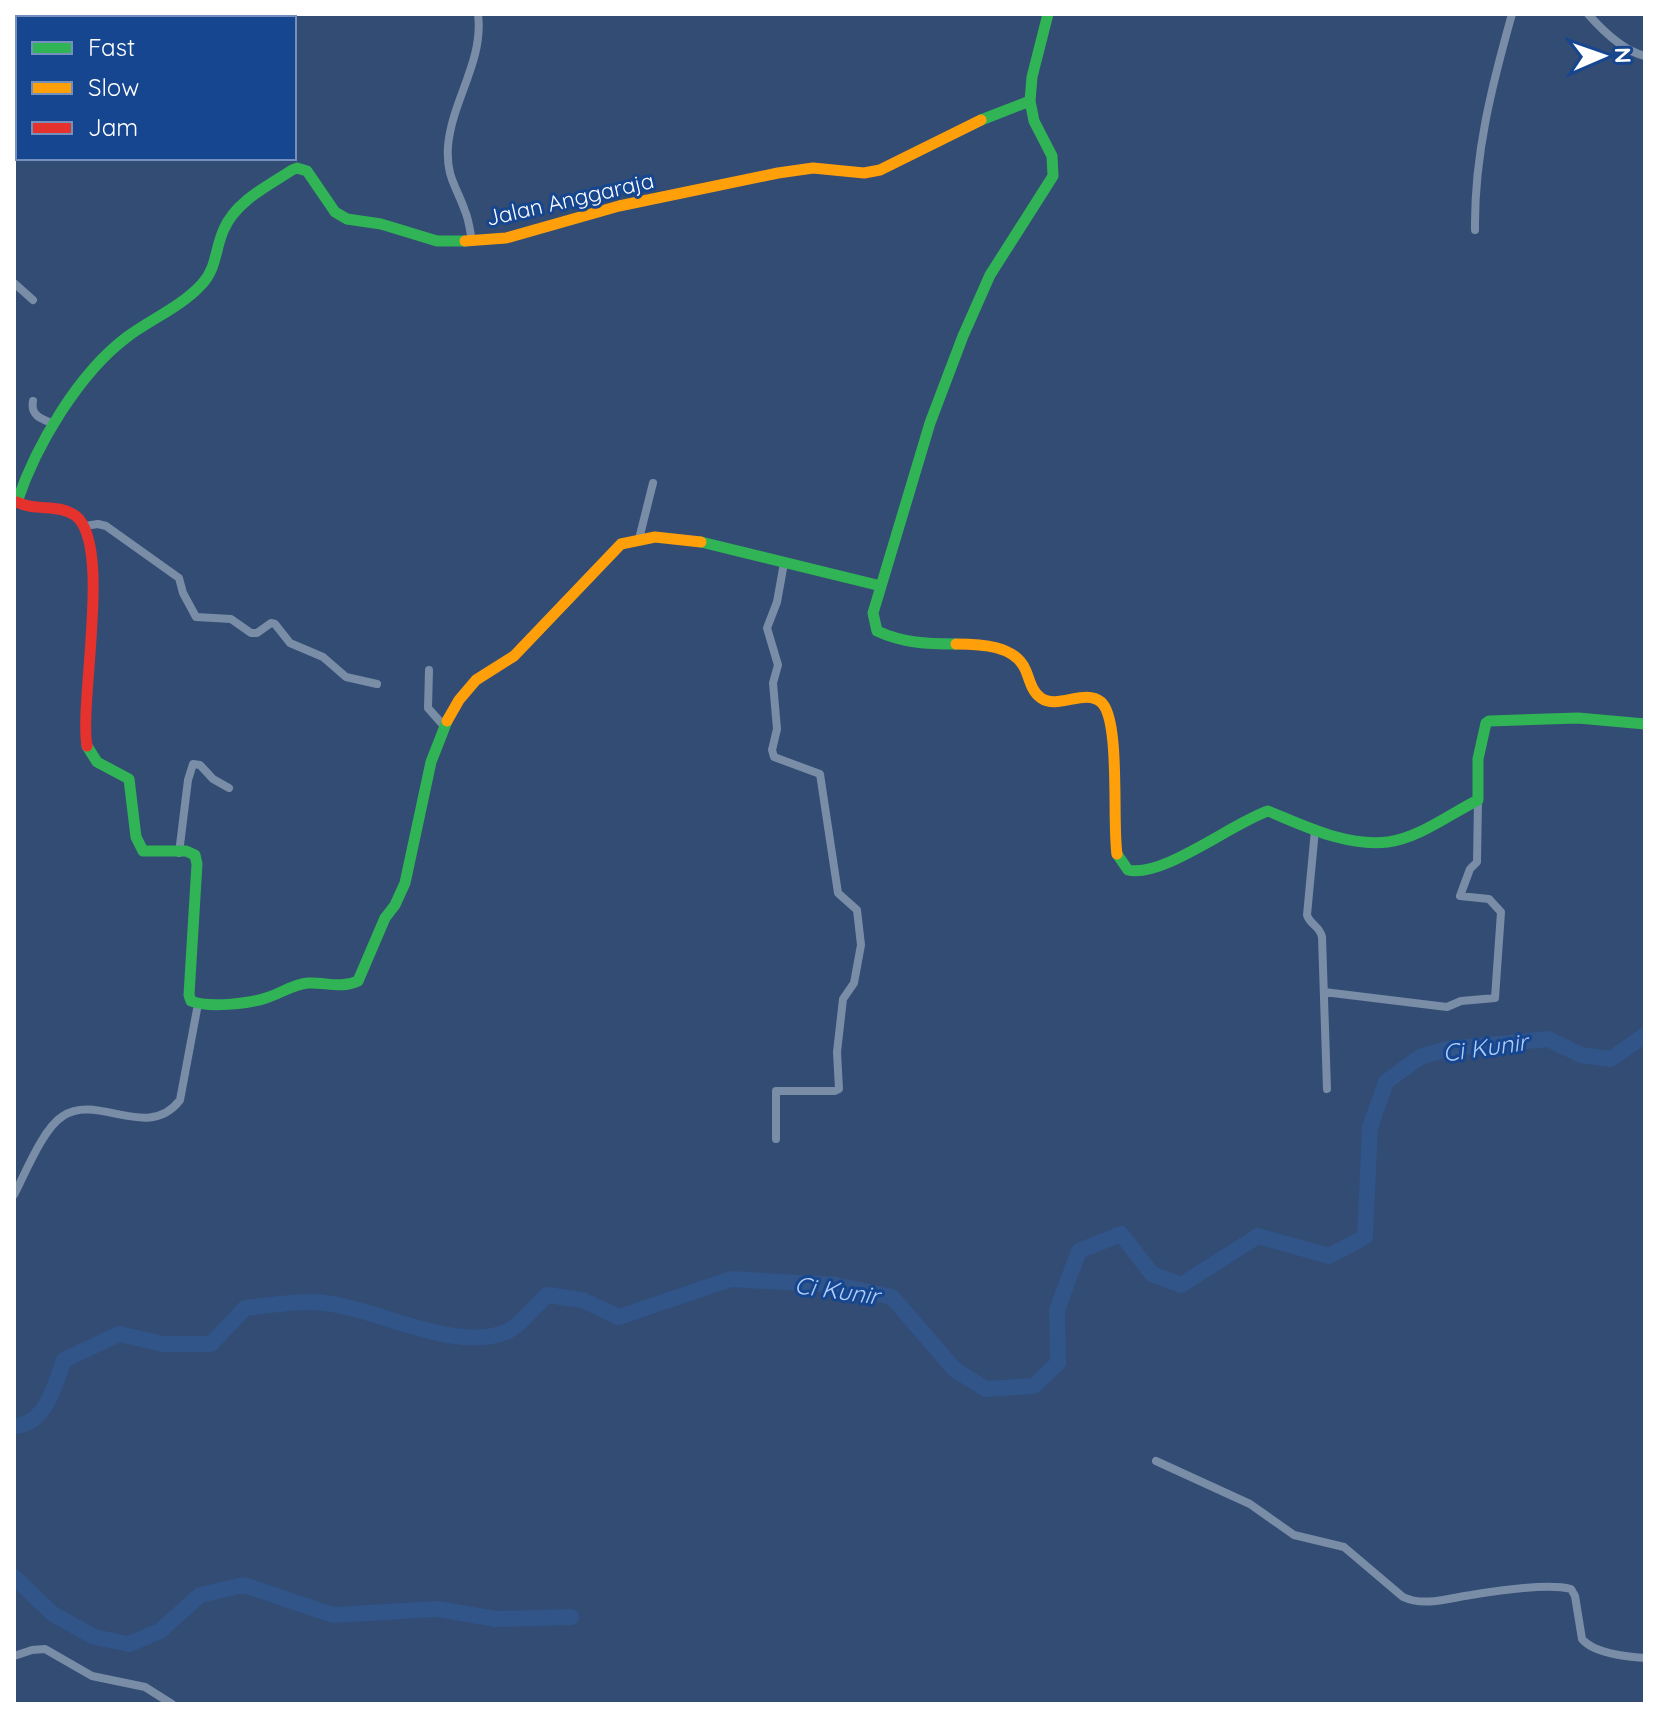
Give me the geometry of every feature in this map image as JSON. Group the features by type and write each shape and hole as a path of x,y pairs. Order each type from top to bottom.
{"street":[{"path":"472,241 465,208 452,185 448,146 451,123 476,53 478,14"},
{"path":"1048,14 1032,77 1030,106 1036,128 1052,150 1056,165 1053,176 990,275 963,336 930,423 873,613 875,628 919,646 988,645 1017,655 1025,667 1032,690 1039,698 1056,702 1088,698 1103,704 1109,711 1113,749 1115,841 1125,868 1132,871 1150,868 1190,852 1230,827 1268,811 1350,840 1387,842 1411,835 1478,800"},
{"path":"1475,230 1475,185 1482,133 1512,14"},
{"path":"1588,14 1612,37 1645,56"},
{"name":"Jalan Anggaraja","path":"15,503 28,469 54,424 91,375 121,341 193,292 208,277 217,259 221,235 228,221 259,193 297,168 307,171 335,212 347,219 381,224 437,241 472,241 506,238 619,206 778,173 813,168 864,173 880,170 961,128 1030,106"},
{"path":"14,283 33,300"},
{"path":"33,401 34,415 54,424"},
{"path":"639,539 653,483"},
{"path":"15,503 25,508 43,507 72,513 85,526 92,569 86,742 95,762 129,779 135,806 134,835 138,847 143,851 190,852 195,855 189,995 191,1001 198,1004 248,1004 295,985 354,984 362,977 372,945 405,883 422,796 444,726 459,700 476,680 514,656 621,544 639,539 703,542 881,586"},
{"path":"85,526 106,526 179,578 196,617 231,619 251,633 275,624 290,643 323,657 346,677 377,684"},
{"path":"776,1139 776,1091 839,1089 837,1054 843,999 854,983 861,945 857,910 840,896 838,889 821,778 817,772 774,757 772,752 777,729 773,683 778,665 767,628 777,602 784,563"},
{"path":"429,670 428,709 444,726"},
{"path":"1324,992 1441,1006 1495,998 1501,912 1489,899 1460,896 1470,869 1477,862 1478,759 1486,723 1578,718 1645,724"},
{"path":"179,853 188,780 193,764 200,765 213,779 229,788"},
{"path":"1315,830 1307,915 1321,932 1327,1089"},
{"path":"14,1195 52,1125 63,1115 82,1109 158,1117 173,1109 180,1100 198,1004"},
{"path":"1156,1461 1250,1504 1294,1535 1344,1547 1403,1597 1412,1601 1504,1591 1571,1589 1575,1596 1582,1639 1587,1644 1645,1658"},
{"path":"14,1656 45,1649 92,1676 145,1687 172,1704"}],"waterway":[{"name":"Ci Kunir","path":"14,1426 25,1424 42,1411 64,1360 119,1334 163,1344 211,1344 245,1308 313,1302 360,1311 436,1333 484,1337 511,1329 547,1295 582,1300 619,1317 731,1279 836,1285 892,1297 955,1370 986,1389 1034,1386 1058,1363 1057,1310 1079,1251 1121,1234 1152,1274 1181,1285 1258,1236 1329,1256 1365,1237 1370,1127 1386,1082 1420,1057 1447,1049 1548,1039 1581,1055 1611,1059 1645,1035"},
{"path":"14,1577 53,1614 94,1637 129,1644 160,1631 200,1595 244,1585 333,1615 437,1609 496,1619 571,1617"}],"traffic: fast":[{"path":"981,120 1030,101 1032,77 1048,14"},
{"path":"956,644 915,642 887,635 877,631 873,613 930,423 963,336 990,275 1053,176 1052,156 1034,121 1030,101"},
{"path":"17,502 47,434 92,370 127,337 194,292 207,278 221,236 236,210 292,170 307,171 335,212 347,219 381,224 437,241 465,241"},
{"path":"701,542 881,586"},
{"path":"1117,854 1128,870 1160,866 1268,811 1341,838 1372,843 1400,840 1423,831 1478,800 1478,759 1489,721 1578,718 1645,724"},
{"path":"87,746 97,762 129,779 136,837 143,851 186,851 195,855 189,995 191,1001 198,1003 228,1004 258,1000 302,984 339,985 358,981 385,918 405,883 431,762 447,721"}],"traffic: slow":[{"path":"465,241 506,238 619,206 778,173 813,168 864,173 880,170 981,120"},
{"path":"447,721 476,680 514,656 621,544 655,537 701,542"},
{"path":"956,644 1006,651 1021,662 1035,693 1048,701 1087,697 1101,702 1107,712 1114,749 1117,854"}],"traffic: jam":[{"path":"17,502 69,512 76,516 86,533 92,558 93,590 87,746"}]}
